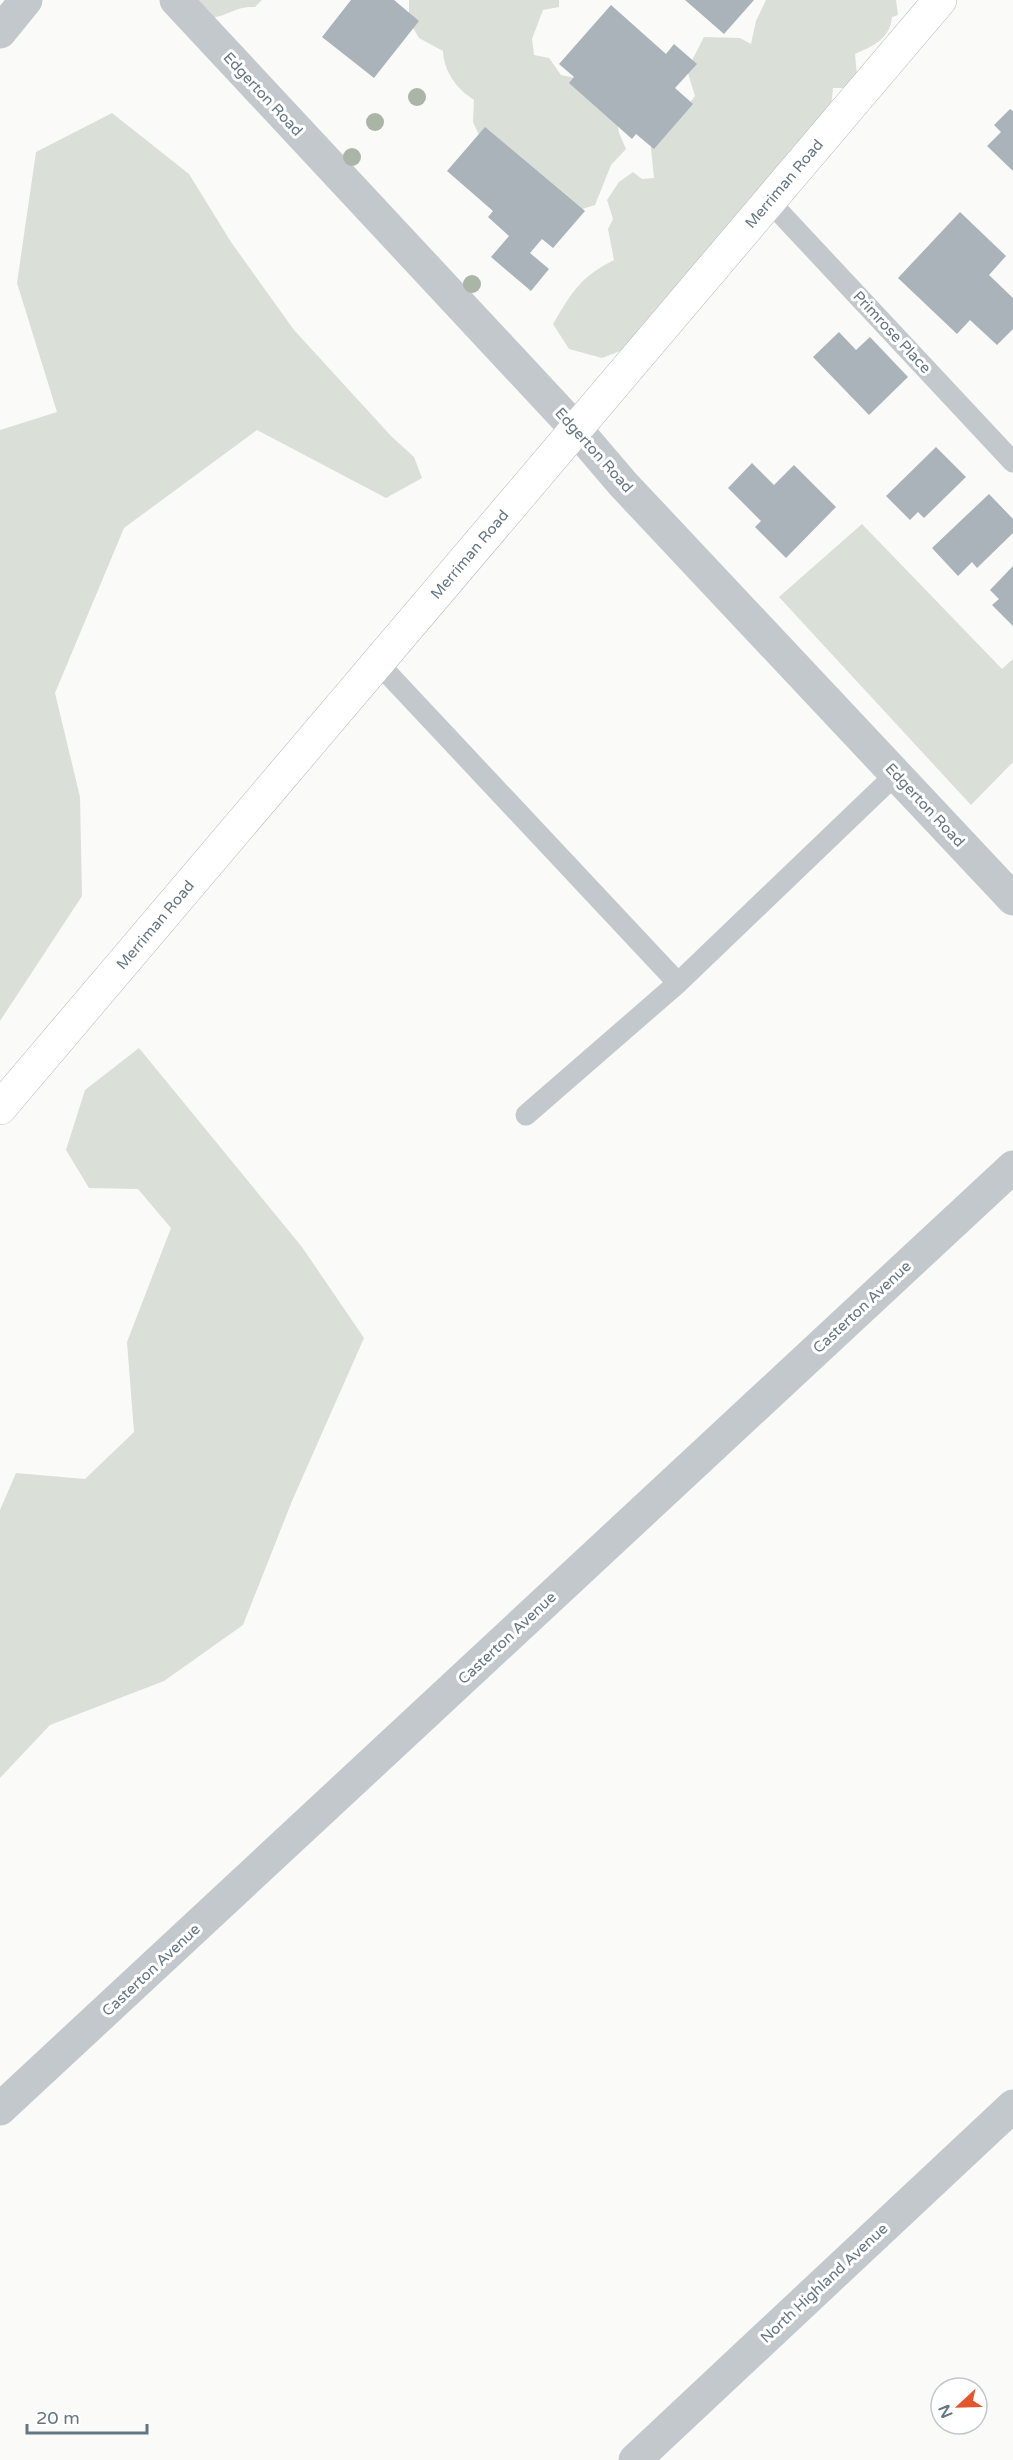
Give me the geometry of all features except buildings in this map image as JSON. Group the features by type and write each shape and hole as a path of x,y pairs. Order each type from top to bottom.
{"main road":[{"name":"Merriman Road","path":"0,1108 770,201 932,3"}],"street":[{"path":"0,32 26,0"},
{"name":"Edgerton Road","path":"176,0 576,429 617,477 1013,899"},
{"name":"Casterton Avenue","path":"0,2109 1013,1167"},
{"name":"North Highland Avenue","path":"635,2460 1013,2106"}],"lane":[{"name":"Primrose Place","path":"770,201 1013,462"},
{"path":"377,662 678,984"},
{"path":"526,1115 678,984 896,774"}],"shaded area":[{"path":"189,0 262,0 255,7 243,8 211,18"},
{"path":"409,0 559,0 559,7 543,10 532,39 534,55 549,58 561,75 580,79 616,117 619,133 626,149 611,165 595,205 576,211 485,148 473,122 474,100 452,79 443,51 419,38 409,21"},
{"path":"766,0 896,0 898,15 892,17 888,31 879,41 855,54 857,76 845,88 833,88 831,107 670,303 651,314 649,336 631,347 602,358 569,349 553,324 578,286 602,266 614,260 608,229 613,219 607,200 619,182 633,172 642,179 654,178 650,139 684,110 695,96 687,70 704,37 740,38 751,44 756,21"},
{"path":"112,113 189,174 231,242 294,330 391,436 414,457 422,478 386,498 257,430 124,528 55,693 80,797 82,896 0,1021 0,430 57,412 17,283 36,152"},
{"path":"862,524 1002,669 1013,659 1013,762 971,805 779,597"},
{"path":"139,1048 302,1247 364,1338 292,1501 243,1625 164,1681 50,1725 0,1778 0,1510 16,1473 85,1479 134,1432 127,1342 171,1228 138,1189 89,1188 66,1150 85,1090"}]}
